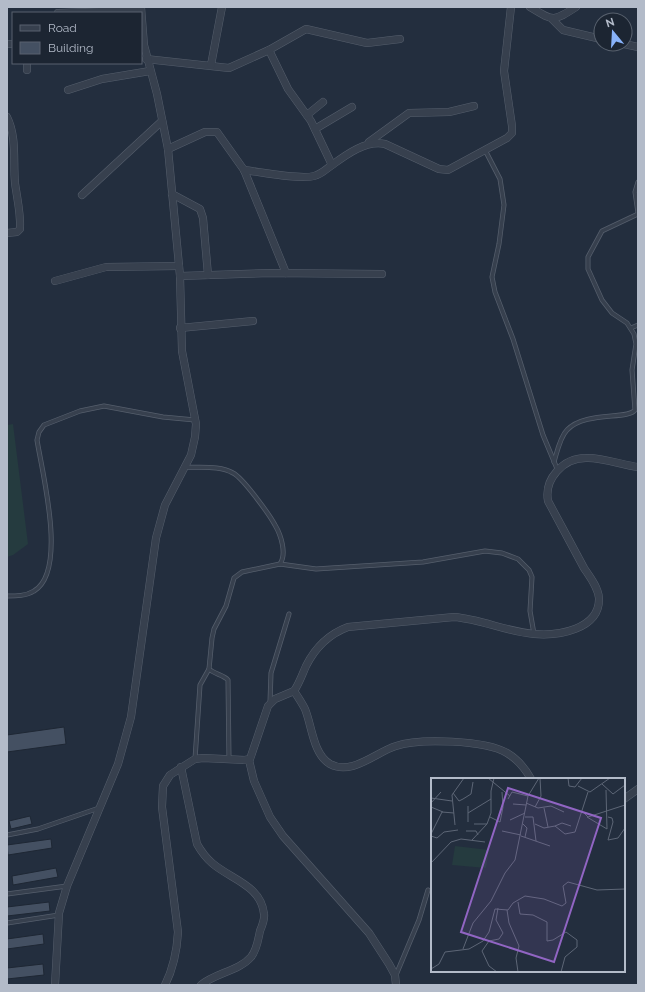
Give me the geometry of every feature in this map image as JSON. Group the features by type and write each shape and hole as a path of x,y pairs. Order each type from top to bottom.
{"street":[{"path":"211,64 222,7"},
{"path":"367,143 376,142 385,144 444,170 452,168 507,138 512,133 512,126 504,71 511,7"},
{"path":"530,7 552,19 563,30 593,37"},
{"path":"552,19 557,19 576,7"},
{"path":"117,12 141,9"},
{"path":"55,985 59,915 67,886 118,764 131,718 156,538 165,505 191,455 194,443 195,420 182,351 180,328 180,276 168,149 146,59 142,19"},
{"path":"146,59 211,64 229,68 269,50 306,30 367,43 400,39"},
{"path":"269,50 288,90 307,115 332,165"},
{"path":"68,90 102,79 150,71"},
{"path":"307,115 323,102"},
{"path":"244,170 311,177 325,171 409,113 449,112 474,106"},
{"path":"315,129 352,107"},
{"path":"7,117 11,127 11,166 20,229 17,232 7,233"},
{"path":"82,195 162,121"},
{"path":"168,149 205,132 213,131 222,138 244,170 286,273"},
{"path":"172,194 200,209 208,275"},
{"path":"55,281 106,267 179,266"},
{"path":"180,276 286,273 382,274"},
{"path":"180,328 253,321"},
{"path":"245,760 250,759 252,755 270,703 294,691 314,652 328,637 348,627 454,617 466,618 534,634 557,634 576,629 594,614 598,605 596,590 548,501 546,492 549,482 564,465 586,458 638,467"},
{"path":"294,691 305,708 318,749 324,759 332,764 355,765 396,746 416,742 452,742 495,747 506,752 526,770 530,778"},
{"path":"165,985 177,952 178,932 162,807 163,786 170,775 181,767 195,759 203,758 249,760 254,781 261,799 283,836 369,933 395,976 396,985"},
{"path":"181,767 197,844 203,854 213,864 237,878 253,890 261,901 265,915 257,946 251,957 240,965 206,981 201,985"},
{"path":"625,798 638,789"}],"lane":[{"path":"485,150 500,179 503,190 504,212 500,244 492,277 495,292 513,339 543,435 558,470"},
{"path":"554,462 564,435 572,426 594,417 629,415 635,410 632,370 636,344 631,328 612,313 602,300 588,268 588,257 602,232 638,214 635,192 638,182"},
{"path":"631,328 638,325"},
{"path":"7,596 26,594 35,590 43,580 50,560 52,529 37,440 39,432 44,425 80,411 104,406 163,417 195,420"},
{"path":"184,467 223,469 240,477 276,526 283,550 280,564"},
{"path":"195,759 200,685 209,669 214,629 226,606 234,578 242,572 280,564 316,568 423,562 485,551 502,552 518,560 529,570 532,577 530,611 534,634"},
{"path":"270,703 271,672 289,614"},
{"path":"209,669 213,673 225,676 228,680 229,759"},
{"path":"7,835 38,829 100,808"},
{"path":"7,894 67,886"},
{"path":"395,976 419,920 428,890"},
{"path":"7,923 59,915"}],"green space":[{"path":"13,424 28,544 13,555 7,557 7,425"}],"building":[{"path":"64,727 66,744 7,752 7,735"},
{"path":"30,816 32,824 11,829 9,821"},
{"path":"51,839 52,848 8,855 7,845"},
{"path":"56,868 58,877 13,885 12,876"},
{"path":"49,902 50,911 7,916 7,907"},
{"path":"43,934 44,944 7,949 7,939"},
{"path":"43,964 44,975 7,979 7,968"}]}
